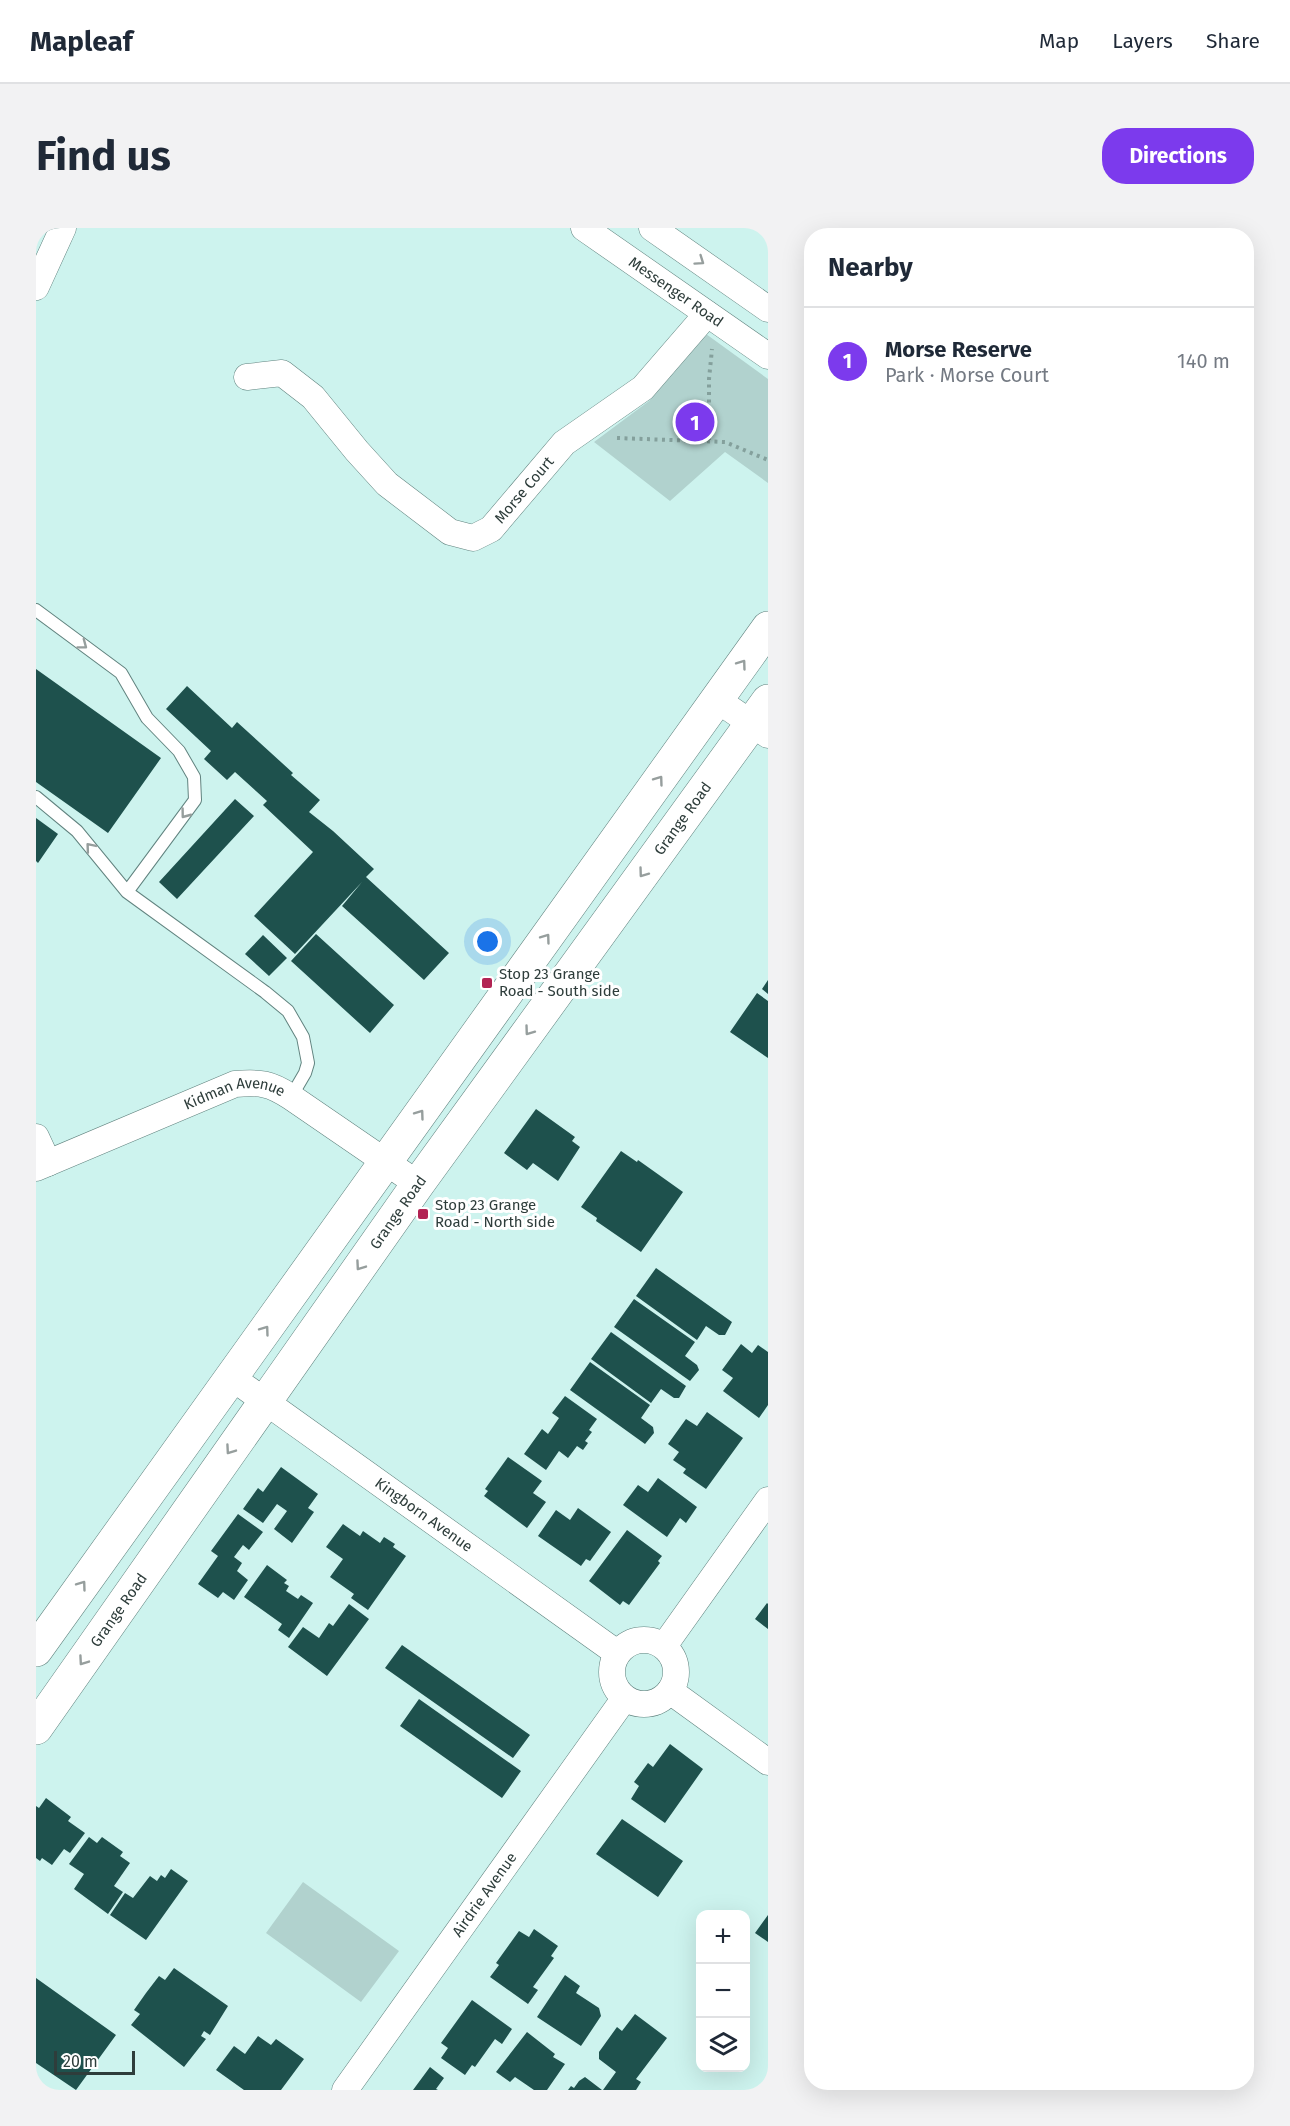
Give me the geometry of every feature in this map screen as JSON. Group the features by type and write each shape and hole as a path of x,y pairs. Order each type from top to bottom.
{"main road":[{"path":"36,1650 768,628"},
{"name":"Grange Road","path":"36,1728 418,1184 763,720"}],"street":[{"path":"36,287 63,228"},
{"name":"Messenger Road","path":"584,228 768,357"},
{"path":"652,228 768,309"},
{"name":"Morse Court","path":"247,377 282,374 313,397 387,484 450,532 473,538 491,529 564,443 643,388 707,314"},
{"path":"716,699 763,720"},
{"name":"Kidman Avenue","path":"42,1166 235,1084 255,1082 273,1085 418,1184"},
{"path":"36,1137 42,1166"},
{"name":"Kingborn Avenue","path":"231,1377 617,1653"},
{"path":"664,1646 768,1500"},
{"path":"640,1639 652,1640 664,1646 673,1658 676,1670 675,1681 670,1691 660,1701 647,1705 624,1699 614,1686 611,1675 611,1665 617,1653 626,1645 640,1639"},
{"path":"670,1691 768,1762"},
{"name":"Airdrie Avenue","path":"345,2090 624,1699"}],"lane":[{"path":"36,610 121,673 147,718 179,751 194,777 195,800 127,891"},
{"path":"36,797 77,831 127,891 232,967 288,1011 303,1037 308,1063 291,1097"}],"path":[{"path":"709,440 709,379 713,342"},
{"path":"613,438 725,442 768,460"}],"shaded area":[{"path":"706,334 768,379 768,483 725,452 670,501 594,442 649,401"},
{"path":"303,1882 399,1951 361,2002 266,1933"}],"building":[{"path":"36,669 161,758 108,833 36,782"},
{"path":"187,686 232,728 237,722 320,800 309,812 374,869 366,877 449,953 424,980 342,906 362,882 295,954 254,916 313,852 263,805 267,801 235,772 227,780 204,759 211,751 166,709"},
{"path":"235,799 254,816 177,899 159,882"},
{"path":"36,818 58,834 38,863 36,861"},
{"path":"316,934 394,1005 370,1033 291,961"},
{"path":"263,935 287,958 269,976 245,954"},
{"path":"768,980 768,994 762,989"},
{"path":"757,993 768,1001 768,1058 730,1032"},
{"path":"536,1109 575,1137 572,1141 580,1147 558,1181 533,1163 527,1170 504,1153"},
{"path":"621,1151 637,1162 638,1160 683,1192 641,1252 596,1221 597,1218 581,1207"},
{"path":"656,1268 732,1322 725,1335 719,1335 706,1326 697,1340 636,1296"},
{"path":"634,1299 695,1342 685,1356 697,1365 699,1370 690,1381 614,1327"},
{"path":"611,1332 686,1386 679,1398 674,1398 661,1389 651,1403 591,1359"},
{"path":"741,1344 752,1353 758,1345 768,1352 768,1405 759,1418 723,1391 733,1378 722,1370"},
{"path":"590,1362 650,1405 641,1418 653,1427 654,1433 645,1444 570,1390"},
{"path":"565,1396 597,1419 589,1430 592,1432 585,1441 588,1443 583,1450 577,1446 568,1458 559,1451 546,1470 524,1454 542,1429 548,1434 559,1418 552,1413"},
{"path":"707,1412 743,1438 706,1489 683,1473 686,1469 673,1460 679,1452 668,1444 686,1419 697,1426"},
{"path":"508,1457 542,1481 533,1493 546,1502 527,1528 484,1496 488,1491 485,1489"},
{"path":"281,1467 318,1494 308,1508 314,1512 292,1543 274,1529 287,1511 277,1504 263,1523 243,1509 258,1488 263,1492"},
{"path":"658,1478 697,1507 686,1523 680,1518 667,1537 623,1505 638,1485 648,1492"},
{"path":"578,1508 611,1532 590,1561 586,1559 581,1566 538,1536 556,1510 570,1520"},
{"path":"238,1514 263,1532 249,1550 243,1545 234,1557 242,1563 237,1571 248,1580 234,1600 223,1592 218,1598 198,1584 218,1556 211,1551"},
{"path":"343,1524 360,1536 363,1531 380,1543 384,1537 395,1544 393,1547 406,1556 368,1610 351,1598 354,1594 330,1577 343,1559 326,1547"},
{"path":"627,1530 662,1556 658,1561 660,1563 629,1605 623,1601 620,1605 589,1581"},
{"path":"267,1565 287,1580 284,1583 289,1586 286,1591 298,1599 301,1595 313,1603 289,1638 278,1630 282,1624 244,1597"},
{"path":"349,1604 369,1619 327,1676 288,1647 303,1627 319,1638 329,1623 333,1626"},
{"path":"768,1604 768,1629 755,1619"},
{"path":"402,1645 530,1735 513,1758 385,1668"},
{"path":"419,1699 521,1771 502,1798 400,1726"},
{"path":"670,1744 703,1769 665,1823 631,1799 639,1786 634,1782 648,1763 653,1767"},
{"path":"46,1798 71,1817 68,1821 85,1833 70,1853 64,1849 52,1865 42,1858 40,1861 36,1858 36,1806 39,1808"},
{"path":"622,1819 683,1861 658,1897 596,1854"},
{"path":"89,1837 97,1843 102,1837 123,1852 120,1856 130,1863 114,1886 123,1892 108,1914 74,1889 84,1874 69,1864"},
{"path":"171,1869 188,1881 146,1940 110,1915 125,1893 133,1898 150,1876 157,1881 161,1875 165,1878"},
{"path":"768,1915 768,1942 755,1933"},
{"path":"534,1929 558,1946 551,1956 554,1958 533,1987 538,1990 528,2004 490,1977 499,1965 496,1963 519,1931 529,1937"},
{"path":"174,1968 228,2006 210,2035 204,2031 201,2036 206,2039 184,2067 131,2025 140,2014 134,2010 146,1993 159,1976 165,1980"},
{"path":"565,1975 580,1986 576,1993 599,2008 601,2016 581,2046 537,2017"},
{"path":"36,1978 116,2035 76,2090 36,2063"},
{"path":"472,2000 512,2029 502,2044 495,2039 475,2067 472,2065 465,2075 441,2058 448,2048 441,2043"},
{"path":"635,2014 667,2038 636,2079 641,2082 636,2090 603,2090 616,2072 599,2059 599,2052 617,2027 622,2031"},
{"path":"527,2032 555,2054 553,2057 565,2064 547,2090 534,2090 515,2077 510,2082 496,2072"},
{"path":"258,2036 271,2045 276,2039 304,2059 281,2090 244,2090 216,2070 234,2046 245,2054"},
{"path":"430,2067 444,2078 436,2089 438,2090 413,2090"},
{"path":"585,2077 602,2090 568,2090 571,2086 574,2088"}],"place":[{"name":"Morse Reserve","path":"695,422"},
{"name":"Stop 23 Grange Road - South side","path":"487,983"},
{"name":"Stop 23 Grange Road - North side","path":"423,1214"}]}
